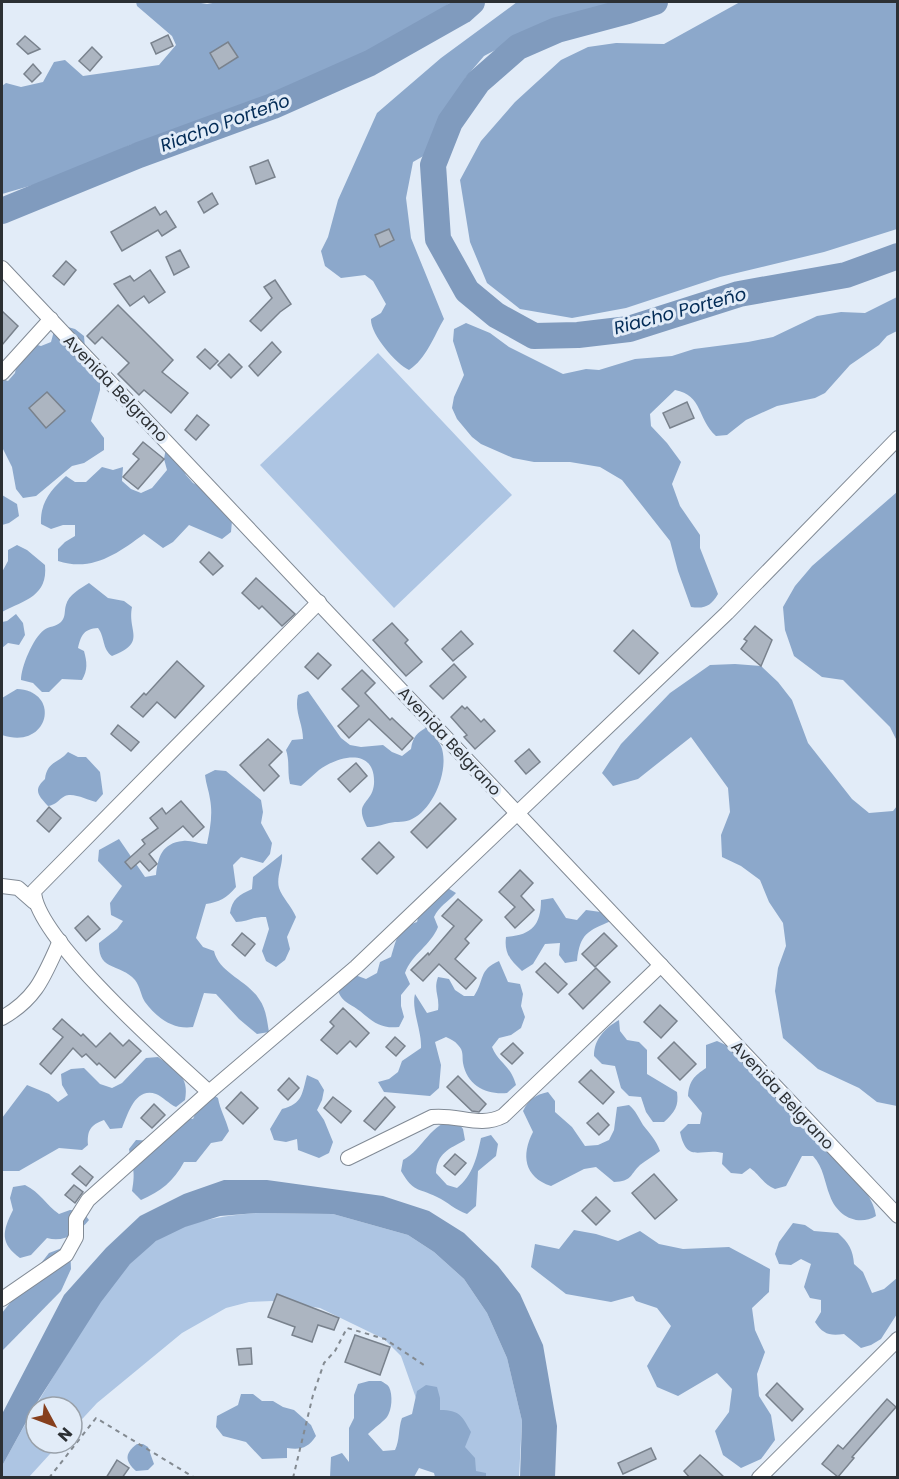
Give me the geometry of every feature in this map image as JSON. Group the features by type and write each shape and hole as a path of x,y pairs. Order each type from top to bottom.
{"street":[{"name":"Avenida Belgrano","path":"2,268 897,1216"},
{"path":"2,373 51,319"},
{"path":"2,1299 66,1255 76,1237 76,1220 88,1200 209,1092 356,967 727,613 897,438"},
{"path":"34,902 34,891 319,602"},
{"path":"2,886 18,888 34,902 60,941 114,1004 209,1092"},
{"path":"2,1018 18,1008 42,982 60,941"},
{"path":"348,1158 432,1117 445,1116 482,1123 493,1122 503,1116 661,965"},
{"path":"759,1478 897,1339"}],"path":[{"path":"293,1478 313,1395 324,1363 335,1351 347,1328 385,1339 427,1367"},
{"path":"49,1478 96,1418 195,1478"}],"shaded area":[{"path":"136,2 207,4 218,2 451,2 335,71 312,78 194,126 130,145 64,176 2,194 2,86 6,83 21,87 43,82 54,62 65,60 83,76 159,65 176,45 172,36 137,6"},
{"path":"517,2 627,2 550,21 484,56 466,77 433,147 427,154 413,162 406,198 411,238 444,319 425,354 409,370 391,355 379,340 372,325 371,319 381,313 386,304 373,281 365,275 341,278 325,266 321,251 328,237 338,200 377,113 441,58"},
{"path":"740,2 897,2 897,229 824,252 720,277 626,308 572,318 520,309 487,283 470,242 460,180 481,141 515,102 561,60 588,47 616,43 664,44"},
{"path":"897,297 897,331 887,336 879,345 850,365 825,393 815,398 777,406 746,420 727,435 716,436 691,397 675,390 650,414 651,426 681,462 672,484 680,506 700,535 700,548 718,594 710,604 700,608 691,607 670,541 622,480 600,467 570,462 534,462 513,458 481,444 472,437 457,419 452,408 454,397 464,375 453,341 454,329 466,323 490,333 509,347 563,374 586,369 599,370 635,359 672,356 694,349 773,337 817,316 841,312 865,313"},
{"path":"64,326 75,329 84,336 86,360 100,378 100,390 91,421 104,438 104,450 84,463 72,466 36,496 23,498 16,489 12,467 2,447 2,379 8,381 15,373 17,362 30,343 41,346 51,342 54,331"},
{"path":"378,353 512,495 394,608 260,465"},
{"path":"166,448 175,454 193,483 213,492 232,521 231,532 222,539 189,525 173,542 163,548 144,534 114,554 93,563 70,564 58,561 58,549 75,536 75,525 63,525 51,529 41,524 42,509 56,486 66,476 75,482 86,482 102,467 113,470 123,467 122,481 131,489 141,493 152,488 167,470 164,459"},
{"path":"897,492 897,741 890,727 843,680 822,677 794,656 785,630 783,607 795,586 812,566"},
{"path":"2,495 17,504 19,516 2,525"},
{"path":"17,545 45,565 43,584 33,596 2,612 2,572 8,561 8,550"},
{"path":"89,583 108,598 124,601 132,607 133,641 123,651 112,656 98,628 86,631 78,648 84,651 86,662 82,680 62,679 49,692 42,692 33,683 21,680 28,653 40,634 63,620 69,598"},
{"path":"16,614 23,623 25,635 19,645 8,643 2,648 2,622"},
{"path":"710,665 761,666 778,682 792,700 808,743 852,799 869,813 893,811 897,806 897,1106 877,1102 859,1088 818,1069 783,1038 775,991 778,968 786,946 783,923 769,902 760,880 741,866 722,857 721,835 730,812 728,788 691,737 638,779 613,786 602,773 621,744 670,693"},
{"path":"17,689 31,692 40,699 44,709 44,719 39,728 30,735 18,738 2,735 2,698"},
{"path":"308,691 341,738 350,745 361,747 383,745 402,756 411,749 416,735 427,727 441,746 443,765 438,787 420,814 407,821 367,827 362,812 364,804 373,791 374,784 373,772 363,759 346,758 336,761 319,770 301,786 290,784 286,750 292,740 303,739 297,701 298,695"},
{"path":"68,752 78,757 86,757 100,772 103,794 96,802 68,795 48,806 39,796 39,786 51,765"},
{"path":"215,770 226,771 261,800 263,812 261,823 272,843 270,854 263,863 241,857 233,865 236,887 222,899 206,904 196,938 203,947 214,951 217,959 227,971 254,992 265,1010 269,1032 257,1034 239,1019 216,994 204,993 193,1027 172,1025 150,1008 135,980 106,963 100,952 99,943 117,929 123,921 111,915 110,903 122,886 98,861 99,850 119,839 145,877 156,875 162,852 170,845 186,841 207,844 211,811 205,775"},
{"path":"282,854 279,888 296,917 287,937 290,949 285,960 276,967 266,961 262,951 269,929 266,917 236,922 230,913 232,904 237,898 252,889 253,877"},
{"path":"446,887 456,893 436,913 434,917 438,927 435,933 412,960 405,973 410,984 401,995 404,1017 399,1027 378,1024 343,999 337,988 355,975 366,979 377,973 380,962 391,957 397,939 405,927 417,922 420,910"},
{"path":"553,898 566,918 577,920 586,910 608,913 611,921 586,934 580,944 577,961 565,963 559,955 560,943 545,944 533,964 522,971 509,956 506,937 522,934 533,927 537,923 541,900"},
{"path":"499,961 508,982 520,984 523,994 521,1006 525,1017 521,1028 511,1035 499,1038 492,1047 511,1073 516,1085 507,1093 500,1093 485,1090 473,1083 465,1071 460,1047 446,1037 435,1042 441,1065 439,1088 430,1096 384,1092 378,1082 389,1079 398,1072 402,1061 421,1048 414,1006 415,994 427,1013 438,1010 436,986 438,977 449,979 455,990 464,996 474,996 485,972 492,964"},
{"path":"619,1020 620,1031 627,1040 639,1042 647,1050 647,1074 677,1092 675,1108 664,1122 653,1122 646,1112 641,1097 629,1096 621,1088 615,1066 602,1064 594,1056 596,1044 601,1035"},
{"path":"717,1041 728,1046 804,1128 847,1169 873,1204 876,1216 855,1220 843,1214 833,1203 819,1165 813,1156 802,1156 786,1186 775,1189 767,1185 750,1168 742,1174 731,1173 722,1164 723,1153 696,1153 687,1148 680,1132 688,1124 700,1124 702,1113 688,1096 690,1086 695,1076 706,1068 706,1045"},
{"path":"158,1057 170,1065 183,1079 185,1100 176,1107 156,1094 143,1094 133,1103 122,1128 110,1129 104,1120 99,1122 90,1129 88,1145 82,1150 59,1148 19,1171 2,1171 2,1118 27,1085 49,1094 58,1102 68,1095 62,1085 61,1074 71,1069 84,1068 100,1084 112,1088 122,1083 146,1058"},
{"path":"307,1075 318,1080 324,1090 317,1110 333,1142 329,1153 319,1158 298,1150 297,1139 286,1142 274,1140 270,1129 282,1109 298,1101"},
{"path":"209,1092 218,1098 229,1131 222,1141 211,1143 196,1162 184,1162 166,1185 141,1200 132,1191 134,1173 129,1149 136,1140 156,1141 181,1116 193,1119 202,1098"},
{"path":"548,1092 555,1101 555,1112 572,1127 585,1146 598,1145 609,1140 614,1130 617,1107 629,1105 655,1140 660,1151 624,1180 614,1182 596,1167 584,1169 551,1186 542,1182 530,1171 527,1164 527,1149 533,1132 523,1111 533,1098"},
{"path":"456,1120 463,1129 465,1140 441,1156 436,1173 447,1185 457,1188 467,1177 476,1159 481,1138 491,1135 498,1144 496,1156 478,1171 476,1206 467,1214 416,1188 401,1171 403,1160 433,1131 447,1122"},
{"path":"224,1180 267,1180 383,1196 429,1211 464,1233 498,1266 520,1294 543,1345 557,1426 555,1477 520,1477 522,1421 507,1358 487,1313 464,1279 434,1252 408,1235 333,1214 257,1213 220,1216 185,1227 156,1241 130,1264 101,1302 42,1395 24,1395 24,1426 2,1466 2,1414 64,1295 106,1248 140,1216 184,1194"},
{"path":"25,1185 35,1191 59,1214 70,1210 82,1211 89,1220 70,1236 59,1239 47,1238 31,1255 20,1258 6,1242 5,1231 13,1210 10,1198 13,1187"},
{"path":"257,1213 333,1214 408,1235 434,1252 464,1279 487,1313 507,1358 522,1421 519,1477 444,1477 401,1356 384,1339 320,1308 272,1301 249,1302 226,1308 182,1333 97,1403 84,1417 84,1395 42,1395 102,1299 132,1261 168,1234 192,1224"},
{"path":"793,1223 805,1225 814,1231 838,1233 850,1247 854,1264 863,1272 872,1293 884,1289 897,1278 897,1314 881,1339 861,1348 844,1334 827,1333 818,1326 815,1322 821,1312 821,1300 810,1298 804,1287 811,1264 801,1259 791,1265 779,1264 775,1254 779,1242"},
{"path":"574,1230 618,1241 640,1231 659,1244 683,1249 729,1247 770,1269 769,1292 752,1308 755,1330 765,1352 757,1374 759,1396 771,1415 775,1440 761,1459 741,1468 723,1455 715,1431 729,1412 732,1389 717,1373 678,1396 657,1387 647,1366 671,1326 657,1308 636,1301 633,1296 611,1302 566,1294 531,1267 535,1244 559,1249"},
{"path":"70,1245 71,1269 61,1291 2,1351 2,1313 49,1253"},
{"path":"381,1381 388,1386 391,1394 389,1414 368,1434 383,1451 395,1450 402,1418 412,1414 417,1391 426,1385 437,1387 440,1410 452,1411 460,1415 465,1422 471,1432 465,1447 475,1458 476,1471 486,1473 486,1477 435,1477 434,1473 419,1468 414,1477 330,1477 331,1457 342,1453 349,1462 349,1428 354,1418 354,1395 358,1384"},
{"path":"241,1394 253,1394 262,1401 273,1401 294,1410 311,1425 316,1436 304,1447 287,1448 287,1458 262,1459 246,1442 223,1436 216,1427 217,1416 238,1405"},
{"path":"24,1427 24,1455 49,1455 29,1477 2,1478 2,1466"},
{"path":"137,1444 148,1447 154,1464 148,1470 136,1471 128,1461 128,1454"}],"building":[{"path":"168,35 173,46 156,54 151,43"},
{"path":"25,36 40,49 28,54 17,44"},
{"path":"228,42 238,57 219,69 210,53"},
{"path":"92,47 102,57 90,71 79,61"},
{"path":"33,64 41,73 32,82 24,74"},
{"path":"268,160 275,177 256,184 250,167"},
{"path":"212,193 218,204 204,213 198,202"},
{"path":"155,207 160,215 166,211 176,227 162,236 158,230 122,251 111,232"},
{"path":"389,229 394,240 380,247 375,235"},
{"path":"180,250 189,267 174,275 166,257"},
{"path":"66,261 76,270 64,285 53,276"},
{"path":"150,270 165,292 149,303 144,296 130,306 114,284 130,276 134,281"},
{"path":"275,280 291,304 261,331 250,321 272,298 264,287"},
{"path":"118,305 173,360 162,372 188,393 171,413 144,390 139,395 118,374 129,363 102,337 95,344 87,336"},
{"path":"2,311 18,326 2,345"},
{"path":"272,342 281,352 258,376 249,366"},
{"path":"205,349 218,361 210,369 197,357"},
{"path":"229,354 242,367 231,378 218,365"},
{"path":"47,392 65,411 46,428 29,408"},
{"path":"687,402 694,418 670,428 663,413"},
{"path":"197,415 209,425 196,440 185,430"},
{"path":"143,442 164,459 138,489 123,477 139,459 133,454"},
{"path":"209,552 223,566 213,575 200,562"},
{"path":"256,578 295,614 282,626 262,606 259,609 242,593"},
{"path":"392,623 408,640 405,643 422,662 406,676 373,640"},
{"path":"755,626 772,640 761,666 741,649 747,641 744,639"},
{"path":"633,630 658,653 639,674 614,651"},
{"path":"461,631 473,644 453,661 442,649"},
{"path":"318,653 331,665 318,679 305,667"},
{"path":"177,661 204,686 175,718 157,702 143,717 131,707 144,693 146,695"},
{"path":"454,664 466,677 443,699 430,686"},
{"path":"362,670 375,683 365,693 390,720 392,718 413,738 402,750 369,719 349,738 338,726 359,706 342,689"},
{"path":"462,706 465,709 467,707 481,722 484,719 495,731 475,749 464,737 467,735 451,717"},
{"path":"118,725 139,742 131,751 111,734"},
{"path":"268,739 282,752 269,765 279,776 264,791 240,765"},
{"path":"529,749 540,762 526,774 515,761"},
{"path":"356,763 367,776 350,792 338,779"},
{"path":"181,801 204,827 193,837 183,826 149,854 157,864 149,871 140,861 131,869 125,862 145,844 142,840 158,828 150,818 162,808 166,814"},
{"path":"440,803 456,819 427,848 411,832"},
{"path":"49,807 61,818 49,832 37,821"},
{"path":"379,842 394,857 377,874 362,859"},
{"path":"520,870 533,883 521,896 534,910 515,928 505,917 515,907 499,892"},
{"path":"458,899 482,920 465,939 469,943 455,959 476,978 466,989 439,964 423,981 411,970 428,953 429,955 454,926 442,916"},
{"path":"88,916 100,929 86,941 75,928"},
{"path":"242,933 255,944 245,956 232,945"},
{"path":"604,933 617,946 595,967 582,954"},
{"path":"545,963 567,984 558,993 536,972"},
{"path":"596,968 610,982 583,1009 569,994"},
{"path":"660,1005 677,1021 661,1038 644,1022"},
{"path":"343,1008 369,1033 356,1047 350,1041 337,1054 321,1040 334,1026 330,1022"},
{"path":"62,1019 96,1047 110,1033 123,1046 129,1040 141,1051 115,1078 99,1063 97,1065 86,1054 82,1057 73,1048 51,1074 40,1064 63,1037 53,1029"},
{"path":"395,1037 405,1046 396,1056 386,1047"},
{"path":"674,1042 696,1064 680,1080 658,1058"},
{"path":"513,1043 523,1053 512,1064 501,1054"},
{"path":"591,1070 614,1092 603,1104 579,1082"},
{"path":"458,1076 486,1104 479,1112 472,1111 447,1087"},
{"path":"289,1078 299,1088 288,1100 278,1090"},
{"path":"241,1092 258,1108 243,1124 226,1108"},
{"path":"333,1097 351,1111 341,1123 324,1108"},
{"path":"385,1097 395,1107 375,1130 364,1121"},
{"path":"154,1104 165,1115 152,1128 141,1118"},
{"path":"598,1113 609,1125 599,1135 587,1123"},
{"path":"455,1154 466,1163 455,1175 444,1166"},
{"path":"80,1166 93,1177 86,1186 72,1174"},
{"path":"654,1174 677,1200 655,1219 632,1193"},
{"path":"74,1185 83,1192 75,1203 65,1195"},
{"path":"596,1197 610,1211 596,1225 582,1211"},
{"path":"277,1294 339,1318 334,1330 318,1325 312,1342 292,1335 295,1327 268,1317"},
{"path":"355,1335 390,1347 380,1375 345,1362"},
{"path":"251,1348 252,1364 239,1365 237,1349"},
{"path":"777,1383 803,1409 792,1421 766,1395"},
{"path":"887,1399 896,1407 852,1457 854,1458 838,1477 822,1464 838,1445 843,1449"},
{"path":"651,1448 656,1459 623,1474 618,1463"},
{"path":"700,1455 725,1478 690,1478 684,1471"},
{"path":"117,1460 129,1468 122,1478 106,1478"}],"waterway":[{"name":"Riacho Porteño","path":"2,211 139,155 273,106 370,63 462,11 472,2"},
{"name":"Riacho Porteño","path":"655,2 557,30 518,47 478,82 450,122 433,165 438,239 467,291 496,315 534,336 578,335 629,329 739,294 846,275 898,256"}]}
